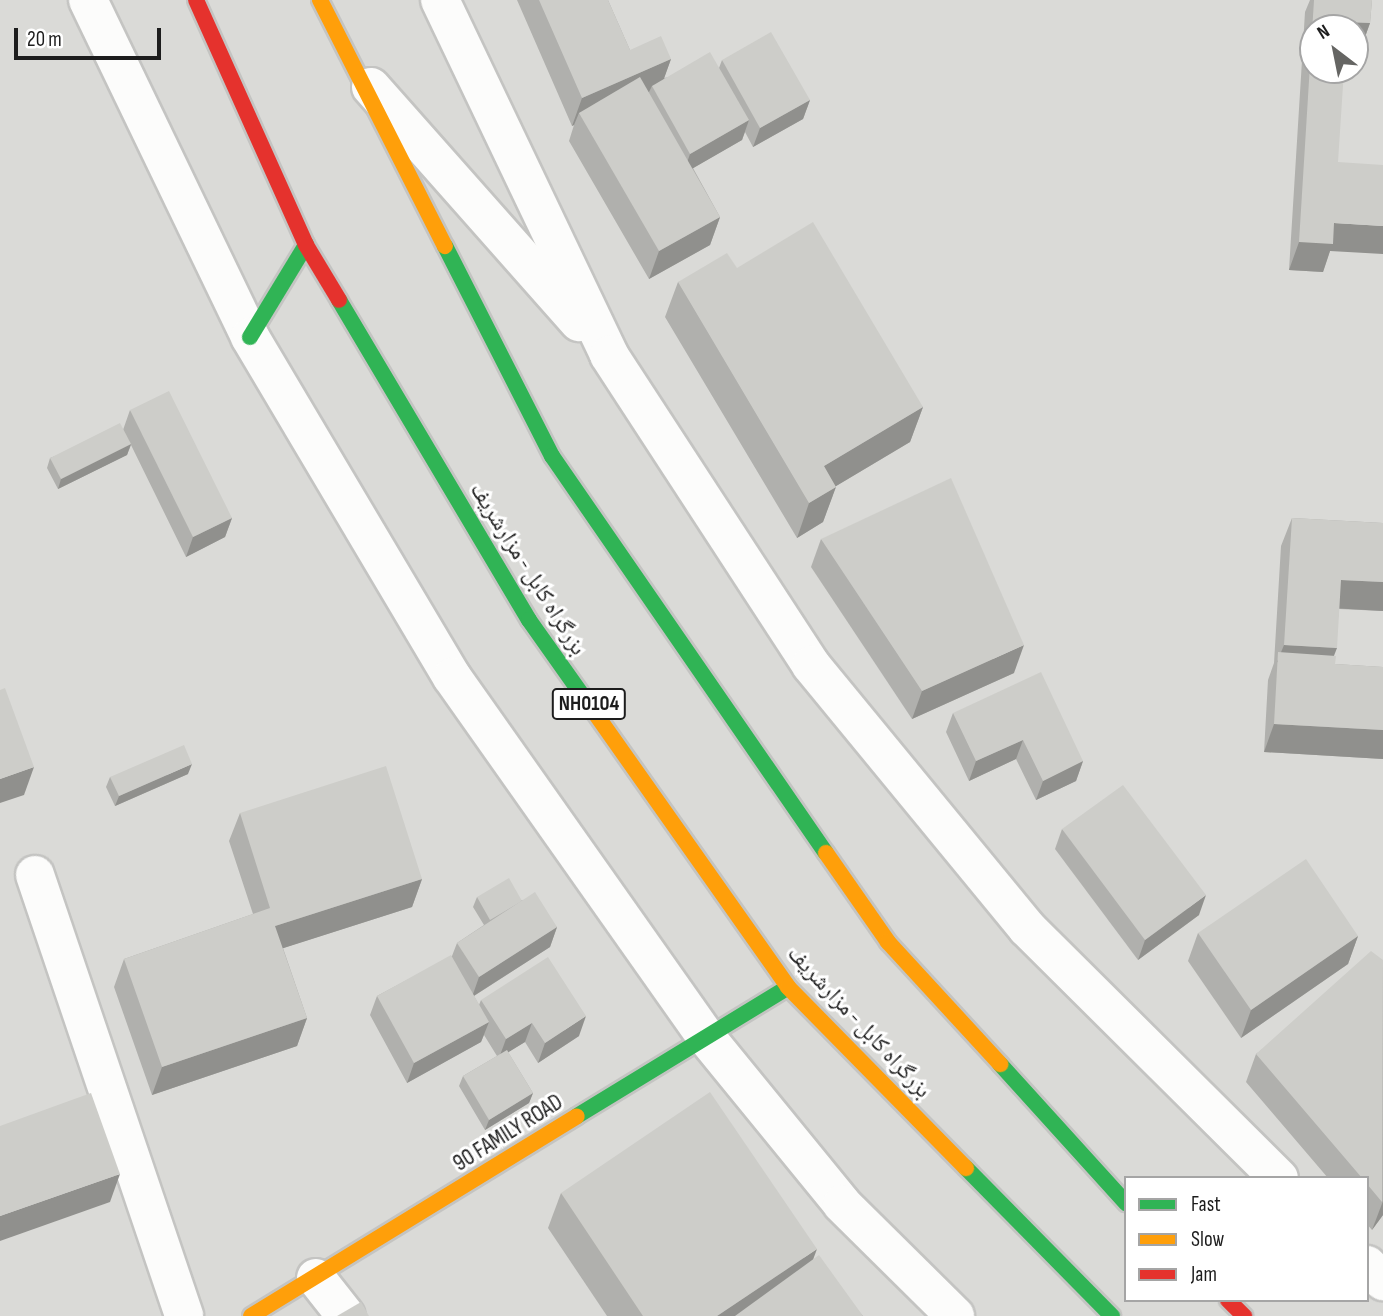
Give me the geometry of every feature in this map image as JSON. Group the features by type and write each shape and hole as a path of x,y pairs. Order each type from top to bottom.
{"main road":[{"name":"بزرگراه کابل - مزارشریف","path":"196,0 306,245 529,620 788,987 1112,1316"},
{"path":"320,0 552,456 888,942 1124,1201"},
{"path":"250,337 306,245"},
{"name":"90 FAMILY ROAD","path":"251,1316 788,987"},
{"path":"1229,1302 1244,1316"}],"street":[{"path":"88,0 250,337 452,677 706,1037 842,1204 955,1316"},
{"path":"440,0 608,355 811,665 1027,928 1277,1176"},
{"path":"352,66 608,355"},
{"path":"35,875 184,1316"},
{"path":"1369,1267 1383,1281"},
{"path":"316,1278 346,1316"}],"shaded area":[{"path":"0,0 1383,0 1383,1316 0,1316"}],"building":[{"path":"539,0 608,0 630,50 661,36 671,59 582,98"},
{"path":"1314,0 1372,0 1370,23 1369,14 1313,14"},
{"path":"771,32 810,100 760,128 722,60"},
{"path":"710,52 749,120 690,154 652,86"},
{"path":"640,77 720,217 659,251 579,113"},
{"path":"1309,84 1343,84 1338,162 1383,165 1383,226 1334,223 1333,244 1299,242"},
{"path":"813,222 923,407 824,466 836,487 809,503 678,282 727,253 737,268"},
{"path":"169,391 232,518 193,537 130,410"},
{"path":"120,423 131,444 61,479 50,458"},
{"path":"951,478 1024,645 922,691 821,539"},
{"path":"1292,518 1383,523 1383,582 1341,580 1337,648 1284,645"},
{"path":"1278,652 1336,656 1335,664 1383,667 1383,730 1274,724"},
{"path":"1041,672 1083,761 1043,781 1023,740 976,761 953,713"},
{"path":"5,688 34,767 0,779 0,690"},
{"path":"184,745 192,764 119,796 110,777"},
{"path":"386,766 422,879 275,926 307,1018 162,1067 124,959 270,908 240,813"},
{"path":"1123,785 1206,895 1145,940 1062,829"},
{"path":"1306,859 1358,936 1251,1010 1198,933"},
{"path":"509,878 522,901 490,920 477,897"},
{"path":"535,892 557,927 479,977 457,943"},
{"path":"1371,951 1383,960 1382,1202 1369,1186 1369,1176 1360,1176 1256,1054"},
{"path":"451,955 489,1022 414,1063 377,996"},
{"path":"548,957 586,1016 545,1043 532,1023 506,1039 481,1000"},
{"path":"507,1050 533,1093 489,1120 463,1076"},
{"path":"710,1092 817,1249 717,1316 643,1316 561,1193"},
{"path":"91,1093 120,1174 0,1216 0,1126"},
{"path":"819,1255 863,1316 735,1316"},
{"path":"361,1302 369,1316 337,1316"}],"traffic: fast":[{"path":"250,337 306,245"},
{"path":"445,246 552,456 826,853"},
{"path":"339,300 529,620 590,706"},
{"path":"577,1116 788,987"},
{"path":"1000,1064 1124,1201"},
{"path":"966,1168 1112,1316"}],"traffic: slow":[{"path":"320,0 445,246"},
{"path":"590,706 788,987 966,1168"},
{"path":"826,853 888,942 1000,1064"},
{"path":"251,1316 577,1116"}],"traffic: jam":[{"path":"196,0 306,245 339,300"},
{"path":"1230,1302 1244,1316"}]}
